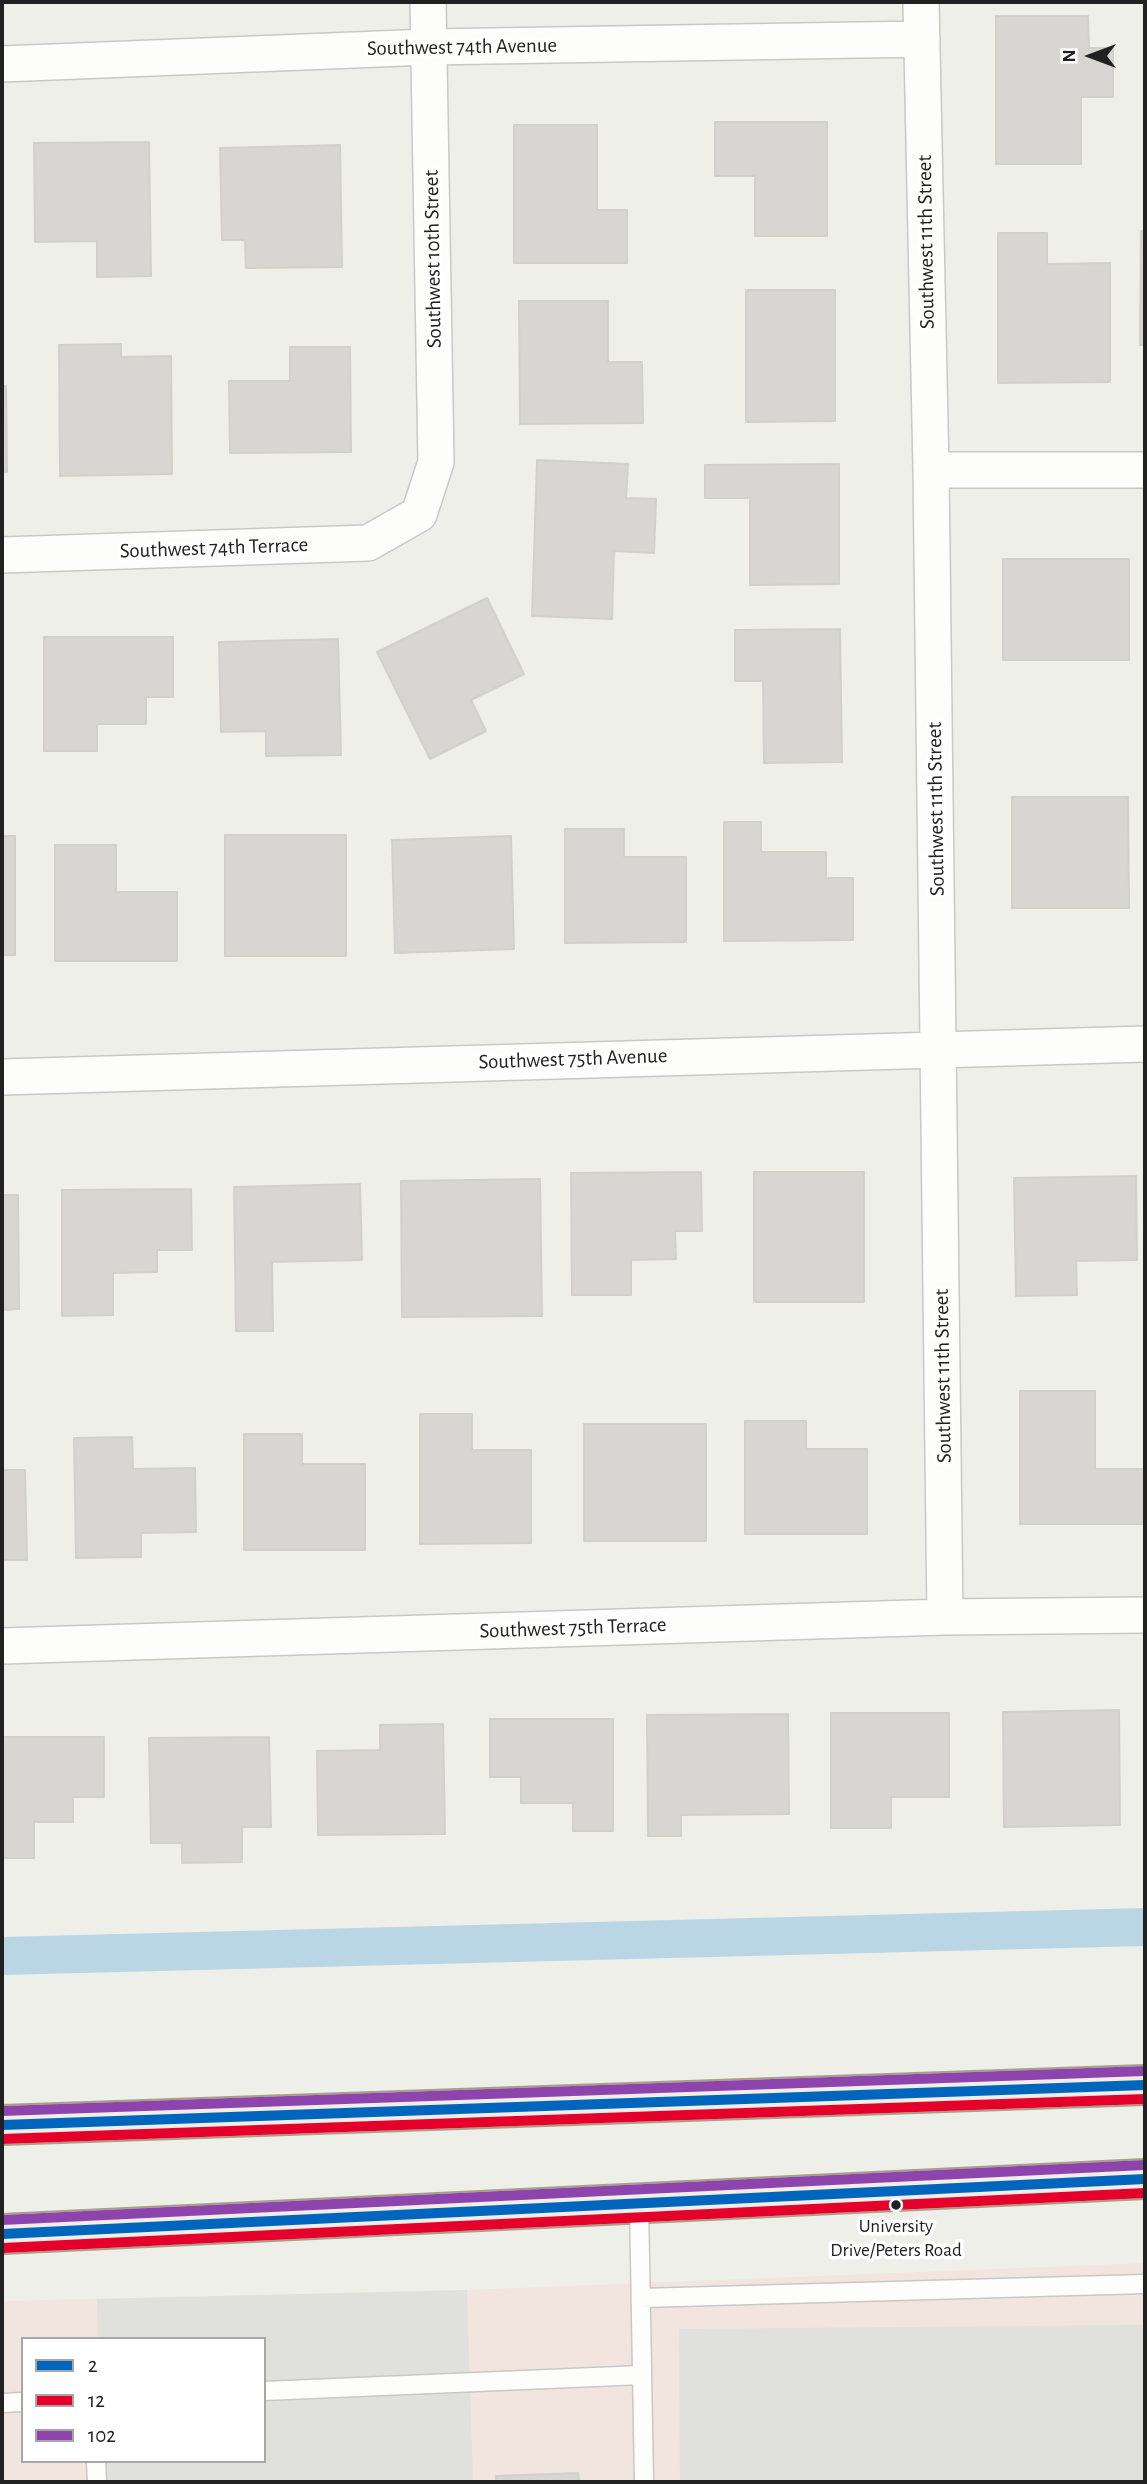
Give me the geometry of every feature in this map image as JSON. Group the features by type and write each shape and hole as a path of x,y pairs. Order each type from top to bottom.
{"main road":[{"path":"2,2125 1145,2085"},
{"path":"2,2234 1145,2179"}],"street":[{"name":"Southwest 10th Street","path":"419,514 436,461 428,2"},
{"name":"Southwest 11th Street","path":"921,2 931,471 945,1617"},
{"name":"Southwest 74th Avenue","path":"2,64 429,47 922,39"},
{"path":"931,471 1145,470"},
{"name":"Southwest 74th Terrace","path":"2,555 368,542 419,514"},
{"name":"Southwest 75th Avenue","path":"2,1077 1145,1044"},
{"name":"Southwest 75th Terrace","path":"2,1646 945,1617 1145,1615"}],"lane":[{"path":"639,2203 644,2482"},
{"path":"641,2298 1145,2284"},
{"path":"266,2391 642,2375"},
{"path":"2,2403 21,2402"},
{"path":"96,2463 97,2482"}],"shaded area":[{"path":"1145,2263 1145,2482 2,2482 2,2301 467,2290"},
{"path":"467,2290 473,2482 103,2482 102,2463 266,2463 266,2337 98,2337 97,2299"},
{"path":"1145,2325 1145,2482 680,2482 679,2329"}],"building":[{"path":"996,16 1088,16 1089,48 1113,48 1113,97 1081,97 1081,164 996,164"},
{"path":"715,122 827,122 827,236 755,236 755,176 715,176"},
{"path":"514,125 597,125 597,210 627,210 627,263 514,263"},
{"path":"149,142 151,276 97,277 97,241 35,242 34,143"},
{"path":"340,145 342,267 246,268 245,240 222,240 220,148"},
{"path":"1141,231 1145,231 1145,345 1140,345"},
{"path":"998,233 1047,233 1047,264 1110,263 1110,382 998,383"},
{"path":"746,290 835,290 835,421 746,422"},
{"path":"519,301 608,301 608,362 642,362 643,423 520,424"},
{"path":"121,344 121,357 171,356 172,474 60,476 59,345"},
{"path":"290,347 350,347 351,452 230,453 229,381 290,381"},
{"path":"2,386 6,386 7,472 2,472"},
{"path":"537,460 628,464 626,498 656,499 654,553 614,551 612,619 532,616"},
{"path":"839,464 839,584 750,585 750,498 705,498 705,465"},
{"path":"1003,559 1129,559 1129,660 1003,660"},
{"path":"487,598 524,674 471,700 486,731 430,759 377,652"},
{"path":"840,629 842,762 764,763 763,681 735,681 735,630"},
{"path":"44,637 173,637 173,697 146,697 146,724 97,724 97,751 44,751"},
{"path":"338,639 341,755 266,756 266,731 221,732 219,642"},
{"path":"1012,797 1128,797 1129,908 1012,908"},
{"path":"724,822 761,822 761,852 826,852 826,878 853,878 853,940 724,941"},
{"path":"565,829 624,829 624,857 686,857 686,942 565,943"},
{"path":"225,835 346,835 346,956 225,956"},
{"path":"2,836 15,836 15,955 2,955"},
{"path":"511,836 514,949 395,953 392,840"},
{"path":"55,845 116,845 116,892 177,892 177,961 55,961"},
{"path":"701,1172 702,1231 675,1231 676,1259 631,1260 631,1295 572,1295 571,1173"},
{"path":"754,1172 864,1172 864,1302 754,1302"},
{"path":"1136,1176 1137,1260 1076,1261 1077,1295 1016,1296 1014,1178"},
{"path":"540,1179 542,1316 402,1317 401,1181"},
{"path":"360,1184 362,1260 272,1262 273,1331 236,1331 234,1187"},
{"path":"191,1189 192,1250 157,1250 157,1272 113,1273 113,1315 62,1316 62,1190"},
{"path":"2,1195 18,1195 19,1309 2,1310"},
{"path":"1020,1391 1095,1391 1095,1469 1145,1469 1145,1524 1020,1524"},
{"path":"420,1414 472,1414 472,1450 531,1450 531,1543 420,1544"},
{"path":"745,1421 806,1421 806,1449 867,1449 867,1534 745,1534"},
{"path":"584,1424 706,1424 706,1541 584,1541"},
{"path":"244,1434 302,1434 302,1464 365,1464 365,1550 244,1550"},
{"path":"132,1437 133,1469 195,1468 196,1532 141,1533 141,1557 76,1558 74,1438"},
{"path":"2,1470 25,1470 27,1560 2,1560"},
{"path":"1119,1710 1120,1825 1004,1827 1003,1712"},
{"path":"831,1713 949,1713 949,1797 891,1797 891,1828 831,1828"},
{"path":"788,1714 789,1814 681,1815 681,1836 648,1836 647,1715"},
{"path":"490,1719 613,1719 613,1831 573,1831 573,1803 521,1803 521,1777 490,1777"},
{"path":"443,1724 445,1834 318,1835 317,1751 380,1750 380,1725"},
{"path":"2,1737 104,1737 104,1797 73,1797 73,1822 34,1822 34,1858 2,1858"},
{"path":"269,1737 271,1827 242,1827 242,1862 182,1863 182,1843 151,1843 149,1738"},
{"path":"578,2473 579,2482 496,2482 496,2476"}],"waterway":[{"path":"2,1956 1145,1927"}],"transit line":[{"name":"102","path":"2,2111 1145,2071"},
{"name":"2","path":"2,2125 1145,2085"},
{"name":"12","path":"2,2139 1145,2099"},
{"name":"102","path":"2,2220 1144,2165"},
{"name":"2","path":"2,2234 1145,2179"},
{"name":"12","path":"3,2248 1145,2193"}],"place":[{"name":"University Drive/Peters Road","path":"896,2205"}]}
